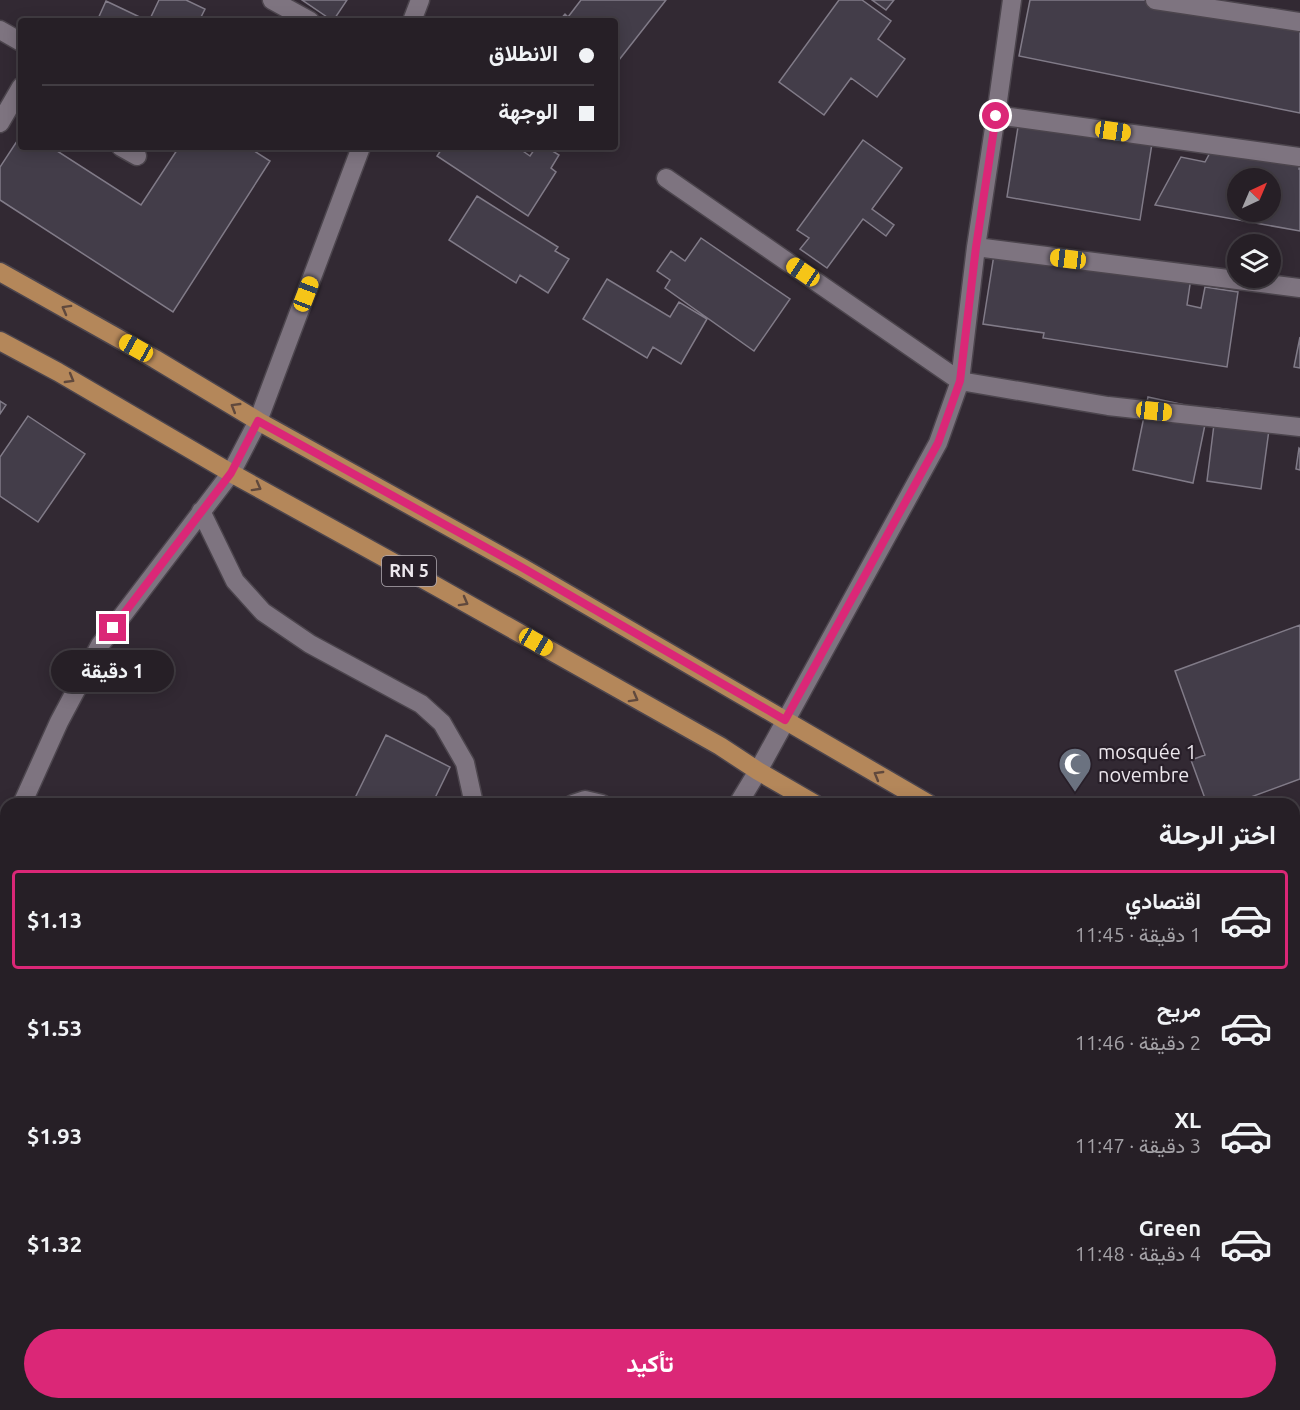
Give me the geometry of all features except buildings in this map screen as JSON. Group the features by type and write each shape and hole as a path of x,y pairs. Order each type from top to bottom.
{"main road":[{"path":"0,272 155,359 258,421 523,568 919,798"},
{"name":"RN 5","path":"0,341 720,746 805,798"}],"street":[{"path":"272,0 305,18"},
{"path":"413,18 420,0"},
{"path":"742,798 938,443 960,381 976,247 1012,0"},
{"path":"1155,0 1300,22"},
{"path":"0,30 18,40"},
{"path":"0,123 18,93"},
{"path":"996,116 1300,157"},
{"path":"25,798 59,722 100,645 231,473 258,421 360,150"},
{"path":"666,178 960,381 1108,406 1300,427"},
{"path":"976,247 1300,288"},
{"path":"201,512 235,581 263,612 310,644 422,704 442,723 465,763 473,798"}],"place":[{"name":"mosquée 1 novembre","path":"1075,793"}],"route":[{"path":"113,628 231,473 258,421 523,568 785,720 938,443 960,381 976,247 996,116"}]}
